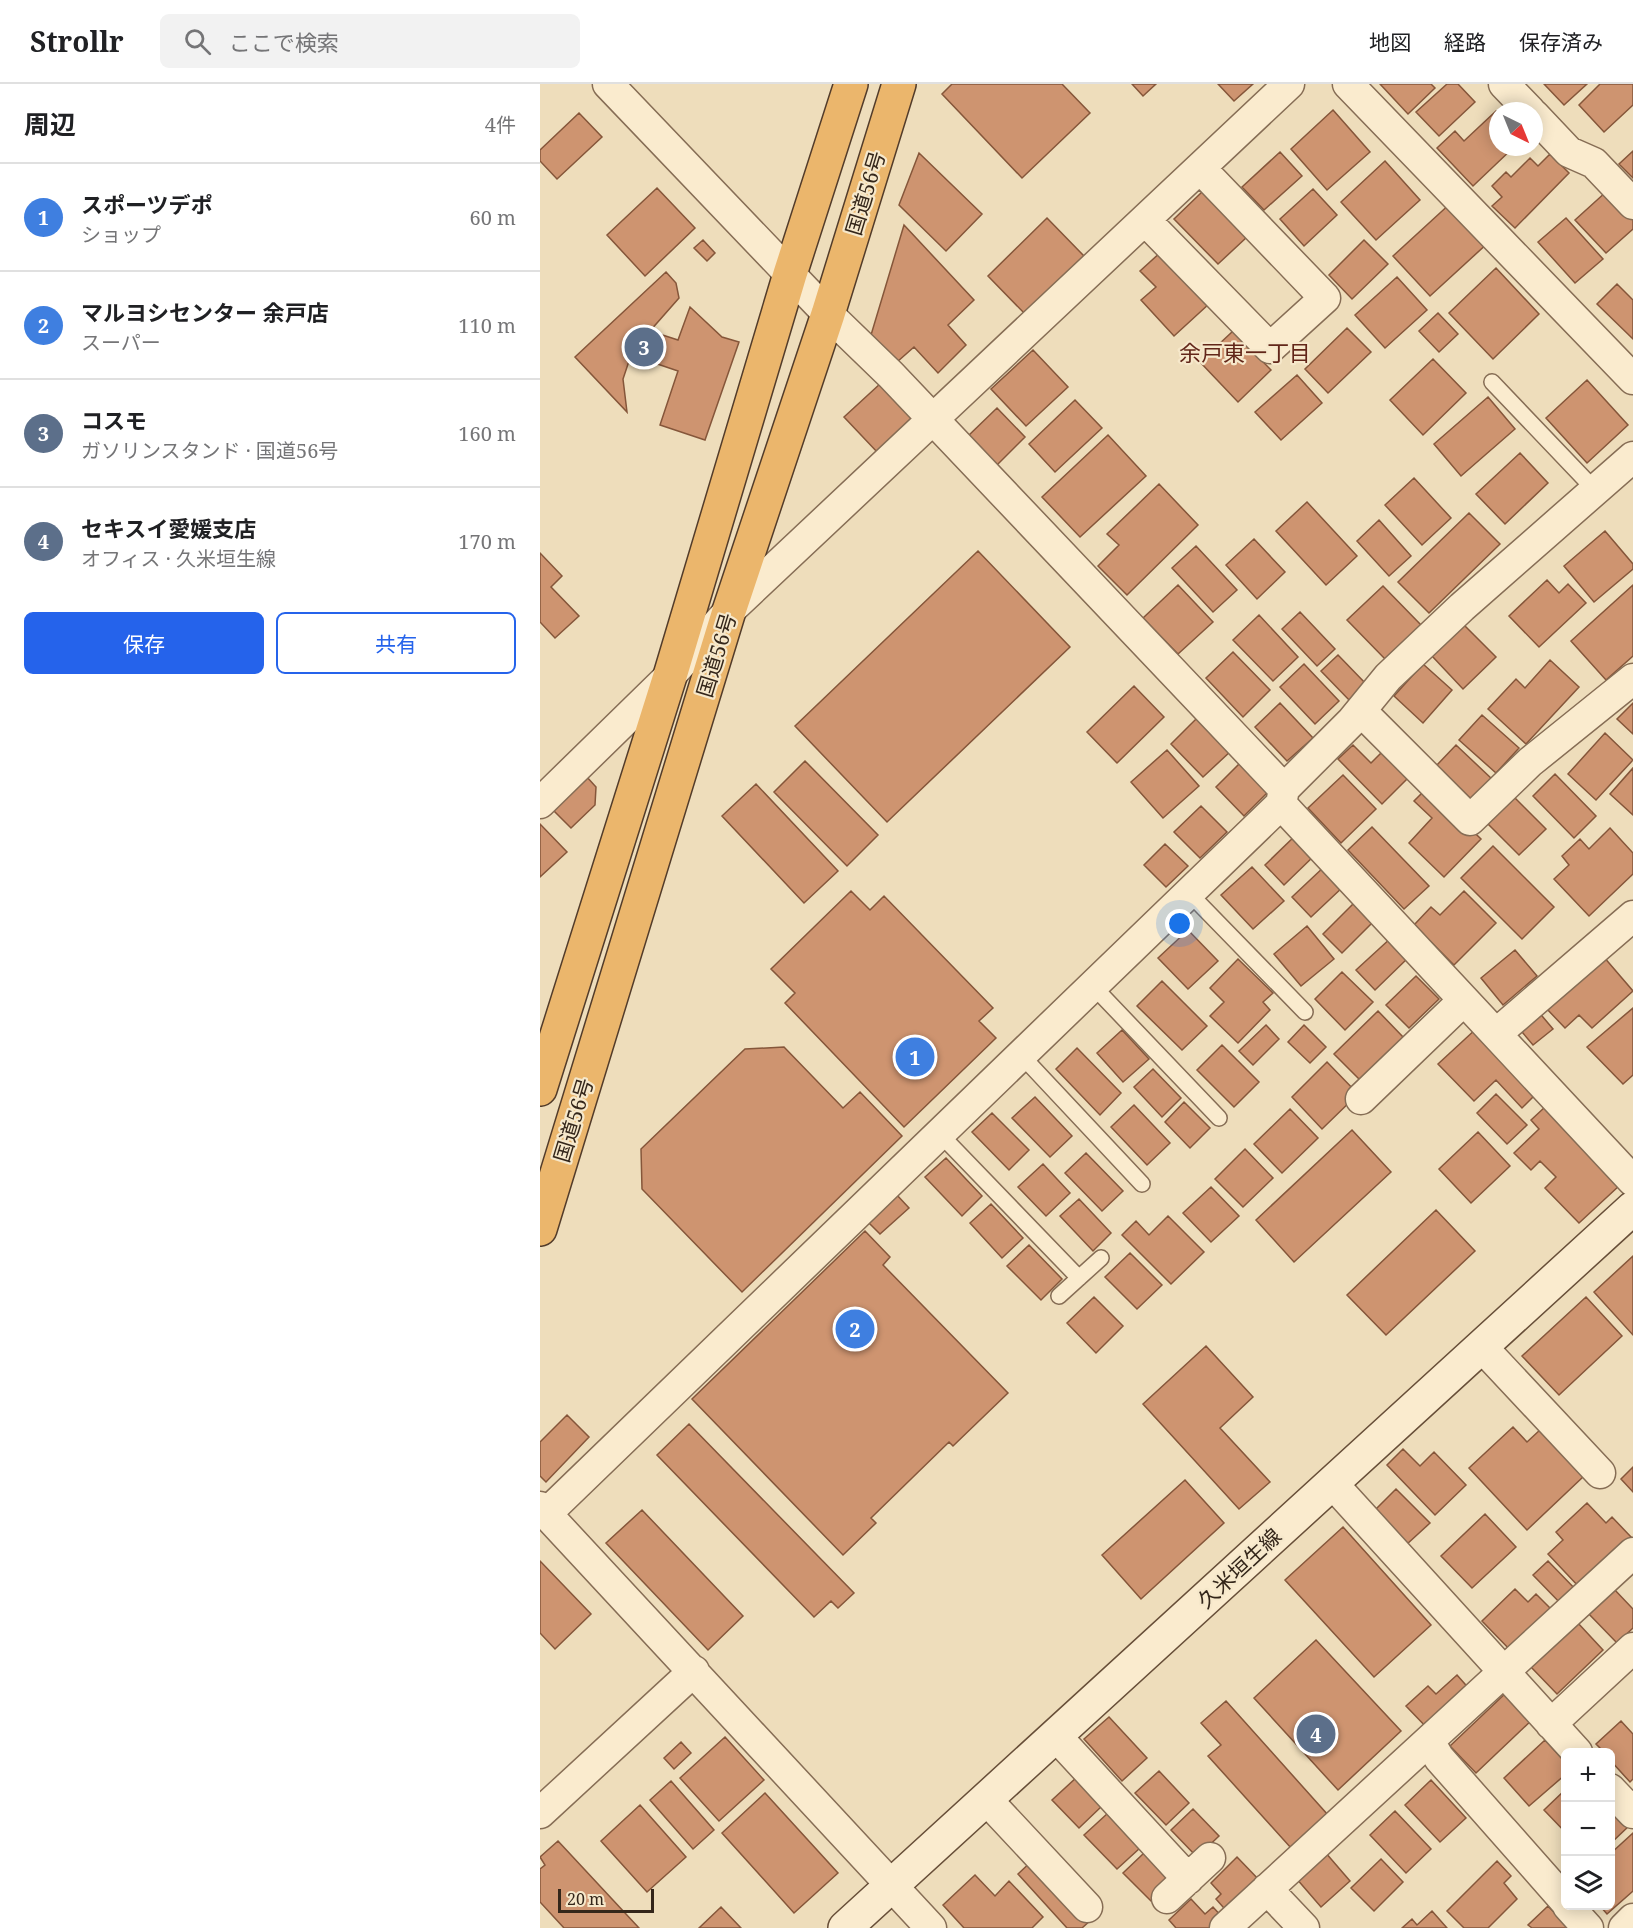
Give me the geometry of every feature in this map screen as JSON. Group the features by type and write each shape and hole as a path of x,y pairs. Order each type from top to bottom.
{"highway":[{"name":"国道56号","path":"540,1089 670,676 790,274 851,84"},
{"name":"国道56号","path":"540,1229 729,611 828,314 899,84"}],"main road":[{"name":"久米垣生線","path":"845,1928 1633,1208"}],"street":[{"path":"608,84 828,314 891,375 1283,797 1464,1000 1633,1181"},
{"path":"540,803 670,676 729,611 820,524 933,422 1289,84"},
{"path":"1348,84 1633,379"},
{"path":"1504,84 1521,102"},
{"path":"1543,125 1569,152 1594,163 1633,204"},
{"path":"1146,220 1270,348 1325,298 1200,168"},
{"path":"931,1928 543,1510 940,1134 1189,893 1283,797 1361,711 1388,677 1462,607 1633,457"},
{"path":"1361,711 1470,819 1530,762 1633,679"},
{"path":"1496,1034 1633,916"},
{"path":"1361,1099 1464,1000"},
{"path":"1481,1346 1600,1473"},
{"path":"1332,1483 1573,1748"},
{"path":"1225,1928 1633,1553"},
{"path":"1551,1724 1633,1648"},
{"path":"540,1813 694,1671"},
{"path":"1056,1736 1177,1889 1210,1858"},
{"path":"1429,1741 1439,1758 1561,1897"},
{"path":"1615,1794 1633,1814"},
{"path":"986,1799 1087,1907"},
{"path":"1267,1889 1304,1928"},
{"path":"1572,1910 1588,1928"},
{"path":"1624,1928 1633,1919"}],"lane":[{"path":"1492,382 1595,490"},
{"path":"1189,893 1305,1012"},
{"path":"1093,986 1219,1118"},
{"path":"1021,1055 1142,1184"},
{"path":"940,1134 1079,1278"},
{"path":"1059,1296 1101,1258"}],"building":[{"path":"952,84 1062,84 1090,113 1022,178 942,94"},
{"path":"1132,84 1156,84 1143,96"},
{"path":"1218,84 1253,84 1234,101"},
{"path":"1380,84 1431,84 1435,88 1408,114"},
{"path":"1447,84 1458,84 1475,102 1439,136 1416,112"},
{"path":"1544,84 1587,84 1564,105"},
{"path":"1600,84 1633,84 1633,105 1604,132 1579,105"},
{"path":"1333,110 1370,152 1327,190 1291,149"},
{"path":"579,113 602,137 557,179 540,161 540,150"},
{"path":"1489,118 1489,156 1505,156 1473,186 1437,148 1455,131 1464,141"},
{"path":"1633,151 1633,178 1619,164"},
{"path":"1280,152 1302,176 1264,210 1242,187"},
{"path":"919,153 982,214 946,251 899,205"},
{"path":"1550,154 1569,173 1515,228 1492,206 1502,197 1492,186 1506,172 1511,177 1530,158 1538,166"},
{"path":"1385,161 1420,200 1376,240 1341,202"},
{"path":"657,188 695,228 645,276 607,235"},
{"path":"1313,189 1337,215 1304,246 1280,219"},
{"path":"1203,191 1247,237 1218,264 1174,219"},
{"path":"1607,191 1633,219 1633,229 1606,253 1575,220"},
{"path":"1453,201 1490,241 1430,296 1393,256"},
{"path":"1047,218 1084,256 1025,314 988,276"},
{"path":"1566,218 1603,259 1575,283 1538,242"},
{"path":"904,225 974,300 948,325 966,345 938,373 914,347 897,362 871,335"},
{"path":"703,240 715,253 707,261 694,248"},
{"path":"1364,240 1388,264 1352,299 1329,275"},
{"path":"1162,251 1210,303 1174,336 1141,300 1156,287 1140,271"},
{"path":"1496,268 1539,314 1493,359 1449,313"},
{"path":"666,272 676,283 679,298 650,331 678,340 690,307 722,337 739,342 705,440 660,425 678,371 631,355 623,379 627,412 575,357"},
{"path":"1397,277 1427,310 1385,348 1355,315"},
{"path":"1617,284 1633,300 1633,339 1597,304"},
{"path":"1438,313 1458,334 1439,352 1419,331"},
{"path":"1347,328 1371,352 1328,393 1305,369"},
{"path":"1233,331 1271,370 1238,402 1200,362"},
{"path":"1033,350 1068,387 1026,426 991,389"},
{"path":"1433,359 1466,393 1423,435 1390,400"},
{"path":"1297,375 1322,403 1281,440 1255,412"},
{"path":"1587,380 1628,425 1587,463 1546,418"},
{"path":"881,383 914,418 878,453 844,417"},
{"path":"1488,397 1515,429 1461,476 1434,444"},
{"path":"1075,400 1102,428 1055,472 1029,444"},
{"path":"997,408 1025,437 996,466 967,437"},
{"path":"1108,435 1146,476 1080,537 1042,497"},
{"path":"1520,453 1548,483 1505,524 1476,494"},
{"path":"1414,478 1451,518 1422,545 1385,505"},
{"path":"1159,484 1198,525 1127,595 1098,566 1119,545 1107,534"},
{"path":"1307,502 1357,556 1326,585 1276,531"},
{"path":"1469,513 1500,544 1429,613 1398,582"},
{"path":"1379,520 1411,556 1389,576 1357,541"},
{"path":"1605,531 1633,564 1633,569 1594,602 1564,566"},
{"path":"1254,539 1285,572 1257,599 1226,565"},
{"path":"1196,546 1237,590 1213,612 1172,568"},
{"path":"978,551 1070,647 887,822 795,726"},
{"path":"540,553 562,576 551,587 579,616 555,638 540,622"},
{"path":"1547,580 1559,593 1568,584 1586,603 1539,647 1509,616"},
{"path":"1178,585 1213,622 1178,654 1143,618"},
{"path":"1633,585 1633,656 1606,680 1571,641"},
{"path":"1383,586 1421,625 1385,659 1347,620"},
{"path":"1300,612 1335,649 1317,666 1282,629"},
{"path":"1259,615 1298,657 1273,681 1233,640"},
{"path":"1464,625 1496,657 1463,689 1432,656"},
{"path":"1233,652 1270,690 1243,717 1206,678"},
{"path":"1338,655 1368,686 1351,702 1321,671"},
{"path":"1550,660 1579,687 1526,744 1488,709 1516,679 1525,688"},
{"path":"1304,664 1339,701 1315,724 1280,687"},
{"path":"1423,664 1452,690 1423,723 1394,696"},
{"path":"1134,686 1164,717 1117,763 1087,732"},
{"path":"1280,703 1313,738 1287,761 1255,727"},
{"path":"1633,703 1633,734 1617,719"},
{"path":"1200,715 1232,750 1203,777 1171,744"},
{"path":"1482,715 1519,748 1496,773 1459,740"},
{"path":"1605,733 1633,760 1596,800 1568,774"},
{"path":"1353,745 1371,763 1383,751 1409,777 1382,804 1338,759"},
{"path":"1456,745 1493,780 1473,801 1436,766"},
{"path":"1167,750 1199,786 1163,818 1131,782"},
{"path":"805,761 878,835 847,866 774,792"},
{"path":"1242,761 1270,790 1244,816 1216,787"},
{"path":"1633,768 1633,815 1610,794"},
{"path":"1555,774 1596,816 1574,838 1533,796"},
{"path":"1343,775 1376,809 1341,843 1308,808"},
{"path":"586,776 596,787 595,805 571,828 552,809"},
{"path":"756,784 838,871 804,903 722,816"},
{"path":"1428,787 1481,839 1444,877 1409,843 1432,818 1414,801"},
{"path":"1514,797 1546,829 1519,855 1487,823"},
{"path":"1201,806 1227,832 1200,858 1174,832"},
{"path":"540,824 567,852 540,877"},
{"path":"1372,827 1429,886 1404,909 1348,850"},
{"path":"1610,828 1633,853 1633,874 1589,916 1554,879 1569,865 1562,856 1580,839 1589,849"},
{"path":"1298,833 1317,853 1284,885 1265,865"},
{"path":"1165,844 1188,866 1166,887 1144,865"},
{"path":"1493,846 1554,907 1522,939 1461,878"},
{"path":"1326,865 1345,885 1311,917 1292,897"},
{"path":"1252,867 1284,901 1253,929 1221,895"},
{"path":"851,891 870,910 884,896 993,1008 979,1021 996,1038 904,1127 785,1003 795,993 771,969"},
{"path":"1464,891 1496,923 1454,965 1414,925 1431,907 1440,915"},
{"path":"1356,901 1375,920 1342,953 1323,934"},
{"path":"1307,926 1334,959 1301,986 1274,954"},
{"path":"1188,930 1218,961 1188,989 1158,958"},
{"path":"1392,937 1410,956 1375,990 1356,970"},
{"path":"1515,950 1537,976 1503,1005 1481,978"},
{"path":"1603,956 1633,991 1592,1028 1579,1015 1565,1028 1546,1008"},
{"path":"1238,959 1273,993 1263,1002 1270,1010 1238,1043 1210,1016 1224,1002 1210,988"},
{"path":"1342,972 1373,1002 1345,1030 1315,999"},
{"path":"1416,976 1439,999 1409,1028 1386,1005"},
{"path":"1162,981 1207,1026 1182,1050 1137,1006"},
{"path":"1633,1008 1633,1075 1623,1084 1587,1047"},
{"path":"1537,1010 1553,1029 1533,1045 1517,1026"},
{"path":"1378,1011 1404,1038 1360,1080 1334,1054"},
{"path":"1266,1025 1279,1039 1253,1065 1239,1051"},
{"path":"1304,1025 1326,1047 1310,1063 1288,1042"},
{"path":"1477,1028 1538,1092 1522,1108 1496,1080 1474,1101 1438,1064"},
{"path":"1122,1030 1149,1059 1123,1082 1097,1053"},
{"path":"1222,1045 1259,1082 1234,1107 1197,1070"},
{"path":"784,1047 843,1108 860,1092 902,1136 742,1292 642,1189 641,1149 745,1049"},
{"path":"1077,1048 1121,1093 1100,1115 1056,1069"},
{"path":"1327,1062 1358,1094 1322,1129 1292,1097"},
{"path":"1153,1069 1181,1098 1162,1117 1134,1087"},
{"path":"1496,1094 1527,1125 1507,1144 1477,1113"},
{"path":"1035,1097 1072,1136 1050,1157 1012,1118"},
{"path":"1184,1102 1210,1128 1190,1148 1165,1122"},
{"path":"1134,1105 1170,1143 1147,1165 1111,1127"},
{"path":"1545,1107 1620,1185 1579,1223 1545,1188 1556,1177 1540,1161 1531,1170 1514,1153 1539,1129 1531,1120"},
{"path":"1290,1109 1318,1138 1282,1173 1254,1144"},
{"path":"992,1113 1029,1150 1009,1170 972,1132"},
{"path":"1352,1130 1391,1172 1294,1262 1256,1220"},
{"path":"1478,1132 1510,1166 1471,1203 1439,1169"},
{"path":"1245,1149 1273,1178 1243,1207 1215,1179"},
{"path":"1086,1153 1123,1191 1102,1211 1065,1173"},
{"path":"946,1158 982,1196 962,1216 925,1177"},
{"path":"1043,1164 1070,1193 1046,1216 1018,1187"},
{"path":"1211,1187 1239,1216 1211,1242 1183,1213"},
{"path":"896,1194 909,1208 880,1234 867,1221"},
{"path":"1079,1199 1111,1233 1093,1251 1060,1216"},
{"path":"991,1204 1023,1238 1002,1258 970,1223"},
{"path":"1436,1210 1475,1251 1386,1335 1347,1295"},
{"path":"1168,1216 1204,1252 1171,1284 1122,1235 1136,1221 1149,1235"},
{"path":"865,1231 890,1257 883,1265 1008,1393 953,1446 949,1442 871,1518 876,1523 843,1555 692,1399"},
{"path":"1029,1245 1062,1279 1041,1300 1007,1266"},
{"path":"1130,1253 1162,1285 1137,1309 1105,1277"},
{"path":"1633,1256 1633,1335 1594,1292"},
{"path":"1094,1297 1123,1326 1096,1353 1067,1323"},
{"path":"1586,1297 1622,1336 1559,1395 1522,1356"},
{"path":"1206,1346 1253,1397 1220,1428 1270,1482 1239,1509 1143,1404"},
{"path":"567,1415 589,1437 546,1482 540,1476 540,1442"},
{"path":"689,1424 854,1593 838,1608 831,1601 814,1617 657,1455"},
{"path":"1513,1427 1527,1442 1541,1429 1584,1476 1527,1530 1469,1468"},
{"path":"1403,1449 1420,1466 1434,1452 1466,1485 1435,1515 1387,1465"},
{"path":"1633,1467 1633,1492 1621,1479"},
{"path":"1185,1480 1224,1523 1141,1599 1102,1555"},
{"path":"1396,1489 1430,1523 1406,1545 1373,1512"},
{"path":"1587,1503 1606,1523 1612,1517 1632,1538 1580,1588 1548,1554 1563,1540 1556,1532"},
{"path":"642,1510 743,1616 708,1650 606,1543"},
{"path":"1485,1514 1516,1547 1472,1588 1441,1556"},
{"path":"1343,1527 1431,1625 1374,1677 1285,1580"},
{"path":"540,1561 591,1614 555,1649 540,1633"},
{"path":"1548,1561 1579,1593 1564,1607 1533,1575"},
{"path":"1613,1588 1633,1609 1633,1628 1617,1643 1587,1612"},
{"path":"1515,1589 1528,1602 1536,1594 1555,1613 1513,1653 1482,1621"},
{"path":"1577,1622 1603,1650 1557,1694 1530,1666"},
{"path":"1316,1640 1401,1731 1338,1790 1254,1698"},
{"path":"1457,1675 1472,1692 1430,1731 1406,1706 1428,1686 1436,1694"},
{"path":"1509,1690 1535,1717 1476,1773 1450,1746"},
{"path":"1226,1701 1328,1815 1291,1848 1208,1756 1221,1745 1201,1723"},
{"path":"1109,1717 1147,1758 1122,1781 1084,1739"},
{"path":"1621,1721 1633,1734 1633,1779 1630,1782 1615,1766 1615,1748 1600,1748 1596,1744"},
{"path":"725,1737 764,1780 719,1821 680,1778"},
{"path":"1545,1740 1561,1758 1561,1778 1529,1806 1504,1778"},
{"path":"681,1742 691,1753 674,1769 664,1758"},
{"path":"1159,1771 1189,1803 1166,1825 1135,1793"},
{"path":"1077,1777 1103,1805 1079,1828 1052,1800"},
{"path":"1431,1780 1466,1818 1440,1842 1405,1805"},
{"path":"671,1781 714,1830 693,1849 650,1800"},
{"path":"765,1793 838,1873 794,1913 722,1833"},
{"path":"1561,1794 1561,1828 1544,1810"},
{"path":"640,1805 686,1857 647,1892 601,1841"},
{"path":"1615,1807 1631,1824 1615,1839"},
{"path":"1193,1809 1219,1836 1197,1857 1171,1830"},
{"path":"1395,1811 1431,1849 1406,1873 1370,1835"},
{"path":"1108,1813 1140,1848 1117,1869 1084,1835"},
{"path":"1633,1833 1633,1891 1615,1907 1615,1856 1615,1849"},
{"path":"558,1841 639,1928 564,1928 540,1902 540,1869 545,1865 540,1857"},
{"path":"1325,1852 1350,1881 1321,1907 1296,1878"},
{"path":"1144,1853 1171,1880 1151,1901 1123,1873"},
{"path":"1237,1857 1262,1883 1230,1915 1216,1899 1221,1894 1211,1883"},
{"path":"1035,1858 1092,1919 1082,1928 1067,1928 1018,1874"},
{"path":"1381,1859 1403,1882 1374,1911 1351,1888"},
{"path":"1497,1861 1511,1876 1504,1883 1517,1899 1488,1928 1464,1928 1447,1911"},
{"path":"975,1875 995,1896 1009,1881 1043,1917 1032,1928 964,1928 943,1905"},
{"path":"1191,1899 1205,1914 1213,1907 1223,1918 1212,1928 1176,1928 1169,1920"},
{"path":"1548,1906 1569,1928 1532,1928 1528,1925"},
{"path":"721,1907 741,1928 699,1928"},
{"path":"1432,1911 1447,1928 1402,1928 1412,1919 1417,1925"}],"place":[{"name":"コスモ","path":"644,347"},
{"name":"スポーツデポ","path":"915,1057"},
{"name":"マルヨシセンター 余戸店","path":"855,1329"},
{"name":"セキスイ愛媛支店","path":"1316,1734"}],"district":[{"name":"余戸東一丁目","path":"1245,352"}]}
